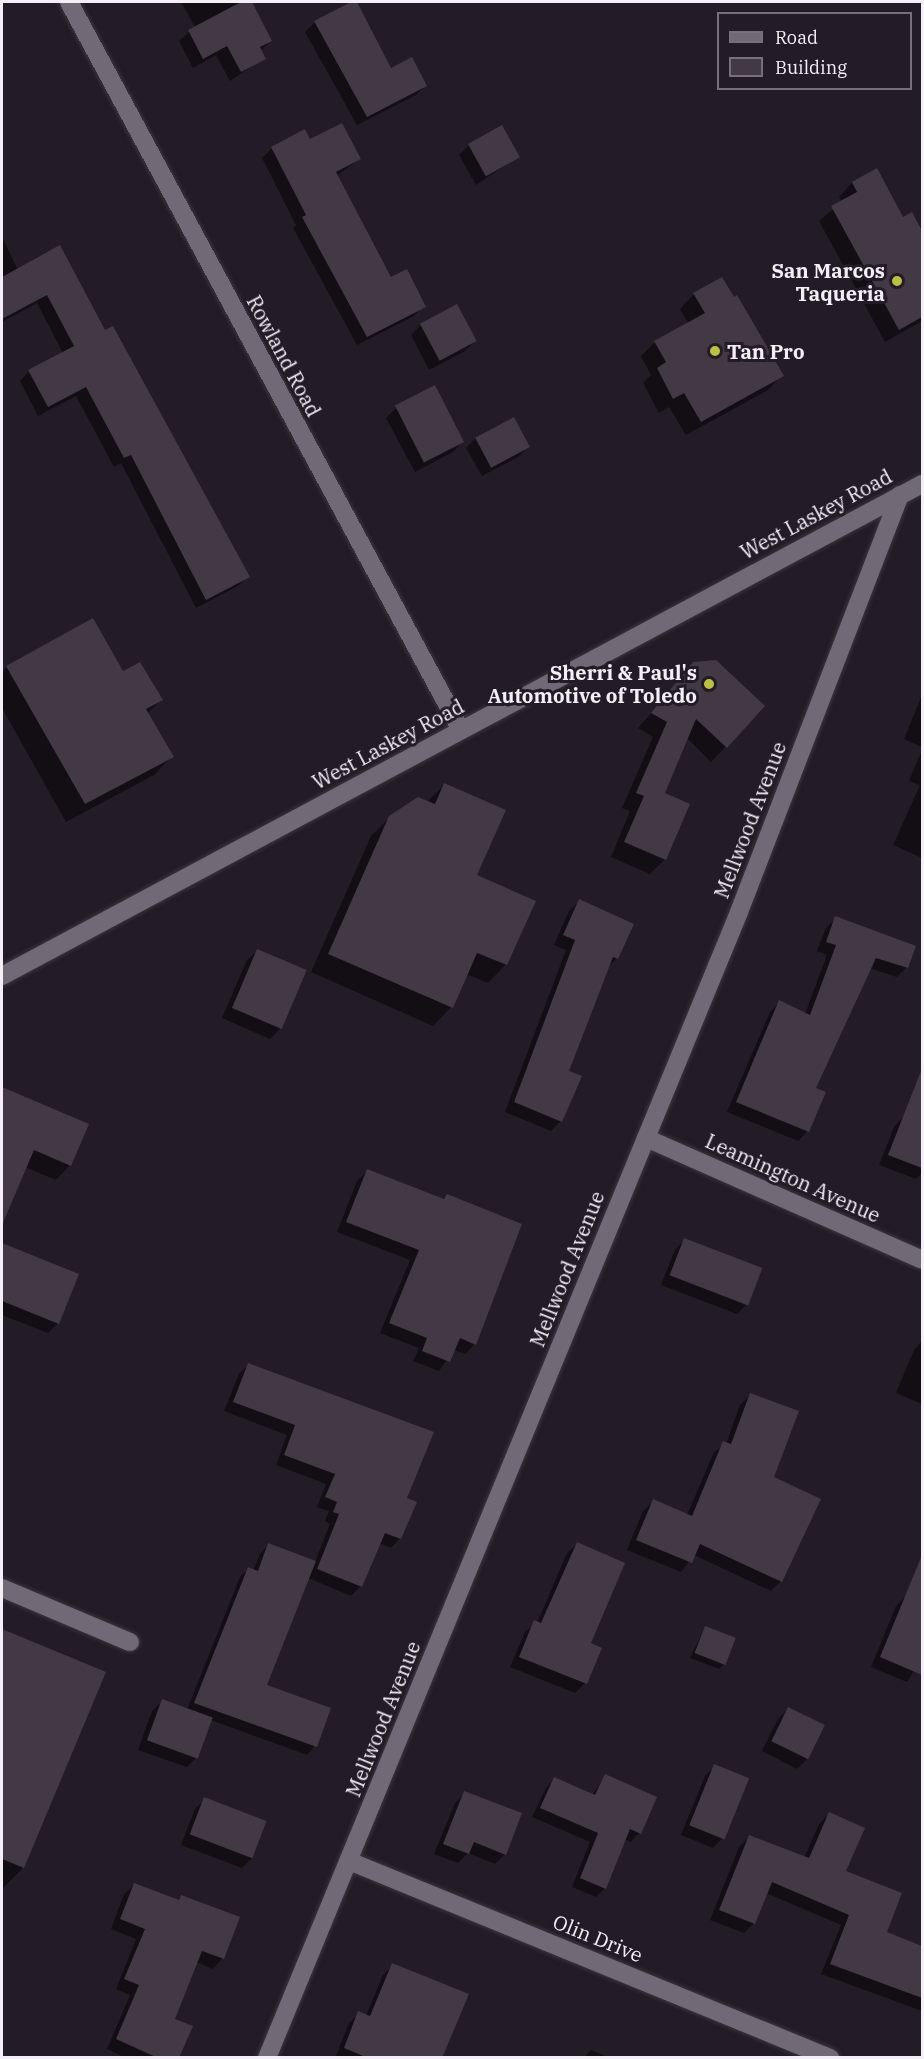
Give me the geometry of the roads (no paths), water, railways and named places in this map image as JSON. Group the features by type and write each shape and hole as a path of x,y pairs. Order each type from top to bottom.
{"street":[{"name":"Rowland Road","path":"69,2 461,730"},
{"name":"West Laskey Road","path":"2,976 922,484"},
{"name":"Mellwood Avenue","path":"267,2058 739,912 900,495"},
{"name":"Leamington Avenue","path":"646,1138 922,1260"},
{"path":"2,1588 130,1642"},
{"name":"Olin Drive","path":"349,1861 830,2058"}],"place":[{"name":"San Marcos Taqueria","path":"897,281"},
{"name":"Tan Pro","path":"715,351"},
{"name":"Sherri & Paul's Automotive of Toledo","path":"709,684"}]}
